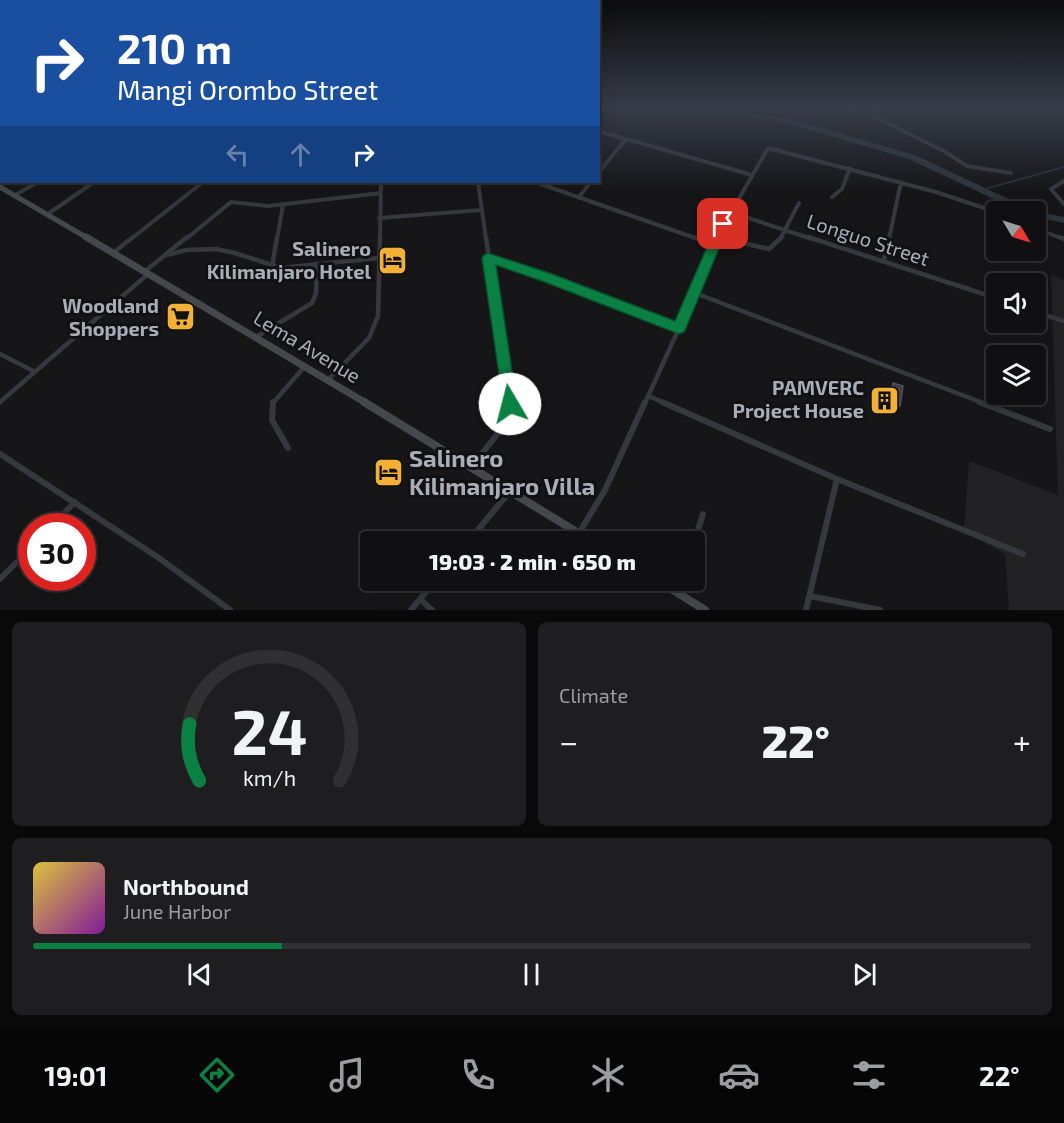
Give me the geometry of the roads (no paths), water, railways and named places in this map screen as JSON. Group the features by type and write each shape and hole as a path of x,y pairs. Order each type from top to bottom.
{"main road":[{"name":"Lema Avenue","path":"0,187 305,366 576,531"},
{"path":"676,591 705,610"}],"street":[{"path":"615,135 752,175"},
{"path":"913,135 967,166 1011,173"},
{"path":"600,171 626,139"},
{"path":"580,531 605,490 695,293 717,237 766,149 770,147 850,168 986,209"},
{"path":"832,197 842,189 850,168"},
{"path":"1064,181 1051,189 1064,204"},
{"path":"884,260 900,182"},
{"path":"15,195 36,183"},
{"path":"48,214 93,183"},
{"path":"113,253 202,183"},
{"path":"327,381 373,331 380,303 378,258 381,183"},
{"path":"472,466 503,427 510,404 478,183"},
{"path":"538,183 714,244"},
{"path":"579,197 590,183"},
{"path":"0,402 226,204 235,201 256,206 283,206 381,193"},
{"path":"717,237 767,250 775,246 786,230 799,203"},
{"path":"272,267 283,206"},
{"path":"379,218 481,210"},
{"name":"Longuo Street","path":"730,212 986,295"},
{"path":"1046,232 1064,239"},
{"path":"164,256 192,248 209,249 245,256 272,267 317,265 378,258"},
{"path":"488,258 547,277 679,328"},
{"path":"256,337 312,303 316,293 317,265"},
{"path":"695,293 1050,429"},
{"path":"1046,315 1064,321"},
{"path":"0,354 35,372"},
{"path":"288,448 273,424 270,409 273,402 305,366"},
{"path":"648,396 837,479 1023,554"},
{"path":"0,454 159,558 230,610"},
{"path":"806,610 837,479"},
{"path":"477,531 510,491"},
{"path":"64,513 75,502"},
{"path":"698,531 703,514"},
{"path":"0,579 18,561"},
{"path":"411,610 427,591"},
{"path":"810,596 880,610"},
{"path":"420,600 432,610"}],"waterway":[{"path":"837,135 912,157 1006,201"},
{"path":"985,189 1064,167"},
{"path":"1046,216 1064,220"}],"place":[{"name":"Salinero Kilimanjaro Hotel","path":"392,260"},
{"name":"Woodland Shoppers","path":"180,317"},
{"name":"PAMVERC Project House","path":"885,400"},
{"name":"Salinero Kilimanjaro Villa","path":"388,473"}]}
